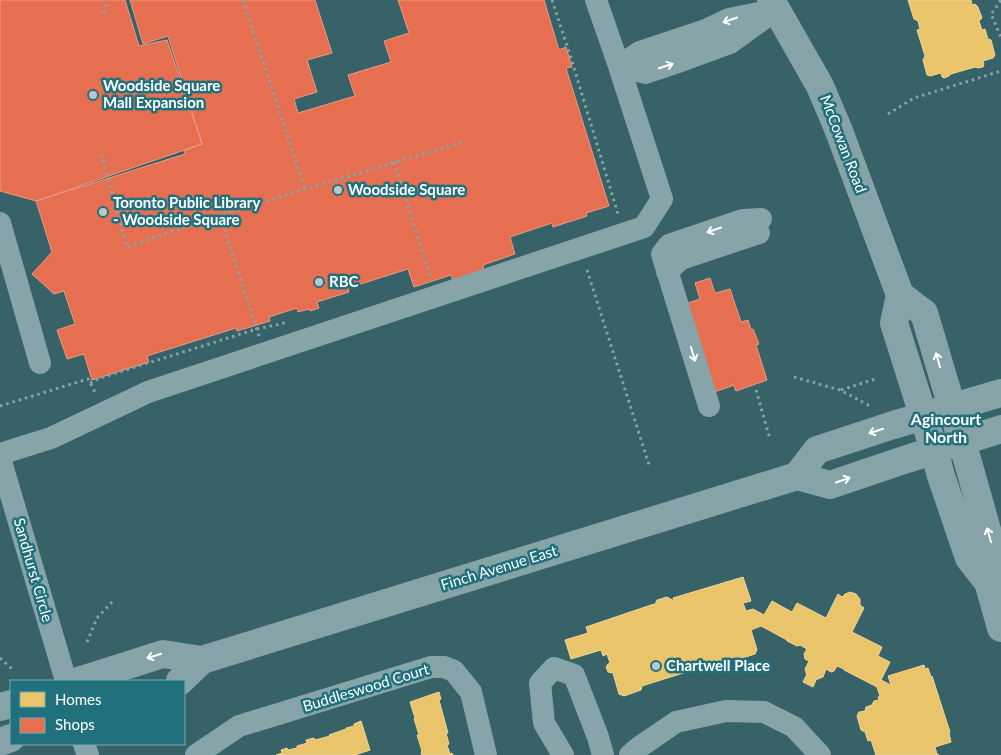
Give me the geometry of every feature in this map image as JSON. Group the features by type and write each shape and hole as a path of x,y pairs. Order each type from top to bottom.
{"main road":[{"name":"McCowan Road","path":"774,5 824,95 900,294"},
{"path":"988,582 993,552 924,312 900,294 894,323 941,476 969,558 988,582 1001,628"},
{"path":"1001,393 817,450 796,476 830,484 1001,429"},
{"name":"Finch Avenue East","path":"81,680 163,654 202,660 796,476"},
{"name":"Finch Avenue East","path":"181,680 202,660"}],"street":[{"path":"0,454 51,438 148,392 644,227 662,199 620,66 596,0"},
{"path":"620,66 640,52 706,30 729,19 774,5"},
{"path":"0,223 40,363"},
{"path":"709,406 667,272 681,259 760,226"},
{"name":"Sandhurst Circle","path":"0,458 66,680"},
{"name":"Buddleswood Court","path":"196,755 239,726 431,667 444,667 454,671 471,692 486,755"},
{"path":"562,755 544,723 540,683 554,668 574,675 603,755"},
{"path":"630,755 676,722 726,711 764,712 794,726 820,755"}],"path":[{"path":"104,13 107,0"},
{"path":"243,0 305,189"},
{"path":"552,0 617,209 622,234"},
{"path":"1000,0 991,14 1001,37"},
{"path":"888,114 914,98 1001,71"},
{"path":"101,154 127,247 220,215 464,142"},
{"path":"394,162 438,296"},
{"path":"220,215 265,353"},
{"path":"587,270 650,468"},
{"path":"794,377 840,390 872,407"},
{"path":"0,406 88,379 104,412"},
{"path":"840,390 875,379"},
{"path":"756,390 770,440"},
{"path":"87,642 97,618 114,600"},
{"path":"0,658 12,669"}],"building: Homes":[{"path":"908,0 971,0 972,5 975,4 978,7 982,18 979,21 982,30 985,29 988,39 991,40 995,55 993,58 983,61 983,67 975,67 944,78 941,73 927,75 923,60 925,56 917,30 920,29 918,21 914,19"},
{"name":"Chartwell Place","path":"743,577 751,601 743,603 746,611 753,609 764,615 772,601 792,612 797,603 826,618 838,594 842,597 850,592 856,594 860,599 860,605 864,608 852,632 882,647 878,656 890,662 881,680 891,685 888,676 924,665 925,669 928,668 950,732 951,742 935,747 939,755 876,755 871,740 868,741 865,732 861,730 857,716 859,712 865,711 866,707 872,705 874,701 879,700 878,697 880,696 877,687 837,666 831,672 826,669 823,677 815,680 813,687 803,682 807,676 805,669 809,661 805,659 804,654 807,649 787,641 761,626 751,630 757,650 755,654 737,660 734,657 642,686 641,690 624,696 619,694 613,673 608,672 606,667 610,663 607,654 603,656 601,650 571,659 565,640 588,633 586,627 654,604 654,606 657,600 667,597 674,601 673,598"},
{"path":"439,692 441,699 439,700 448,733 446,733 449,744 447,745 450,754 452,753 453,755 422,755 410,702"},
{"path":"361,721 370,750 355,755 276,755 282,753 281,750 297,748 297,746 307,743 306,740 330,736"}],"building: Shops":[{"name":"Woodside Square Mall Expansion","path":"0,0 125,0 139,46 167,40 202,144 36,201 0,191"},
{"name":"Woodside Square","path":"130,0 315,0 332,53 307,60 317,92 294,99 298,113 355,96 348,75 391,62 384,41 409,33 398,0 544,0 559,50 566,47 572,67 566,68 609,206 586,213 587,216 553,227 552,223 510,237 515,254 483,265 484,270 453,280 451,275 414,287 408,269 348,288 349,292 317,302 319,308 298,312 297,308 269,317 270,321 237,331 236,328 147,356 149,362 92,380 84,354 67,359 57,330 75,324 64,291 54,294 32,274 52,252 36,201 185,154 184,150 202,144 168,36 143,44"},
{"path":"710,278 715,293 730,289 741,322 748,320 759,344 756,345 767,380 736,391 732,384 732,386 711,393 685,304 700,299 695,283"}],"place":[{"name":"Woodside Square Mall Expansion","path":"93,95"},
{"name":"Woodside Square","path":"338,190"},
{"name":"Toronto Public Library - Woodside Square","path":"103,212"},
{"name":"RBC","path":"319,282"},
{"name":"Chartwell Place","path":"656,666"}],"district":[{"name":"Agincourt North","path":"946,428"}]}
